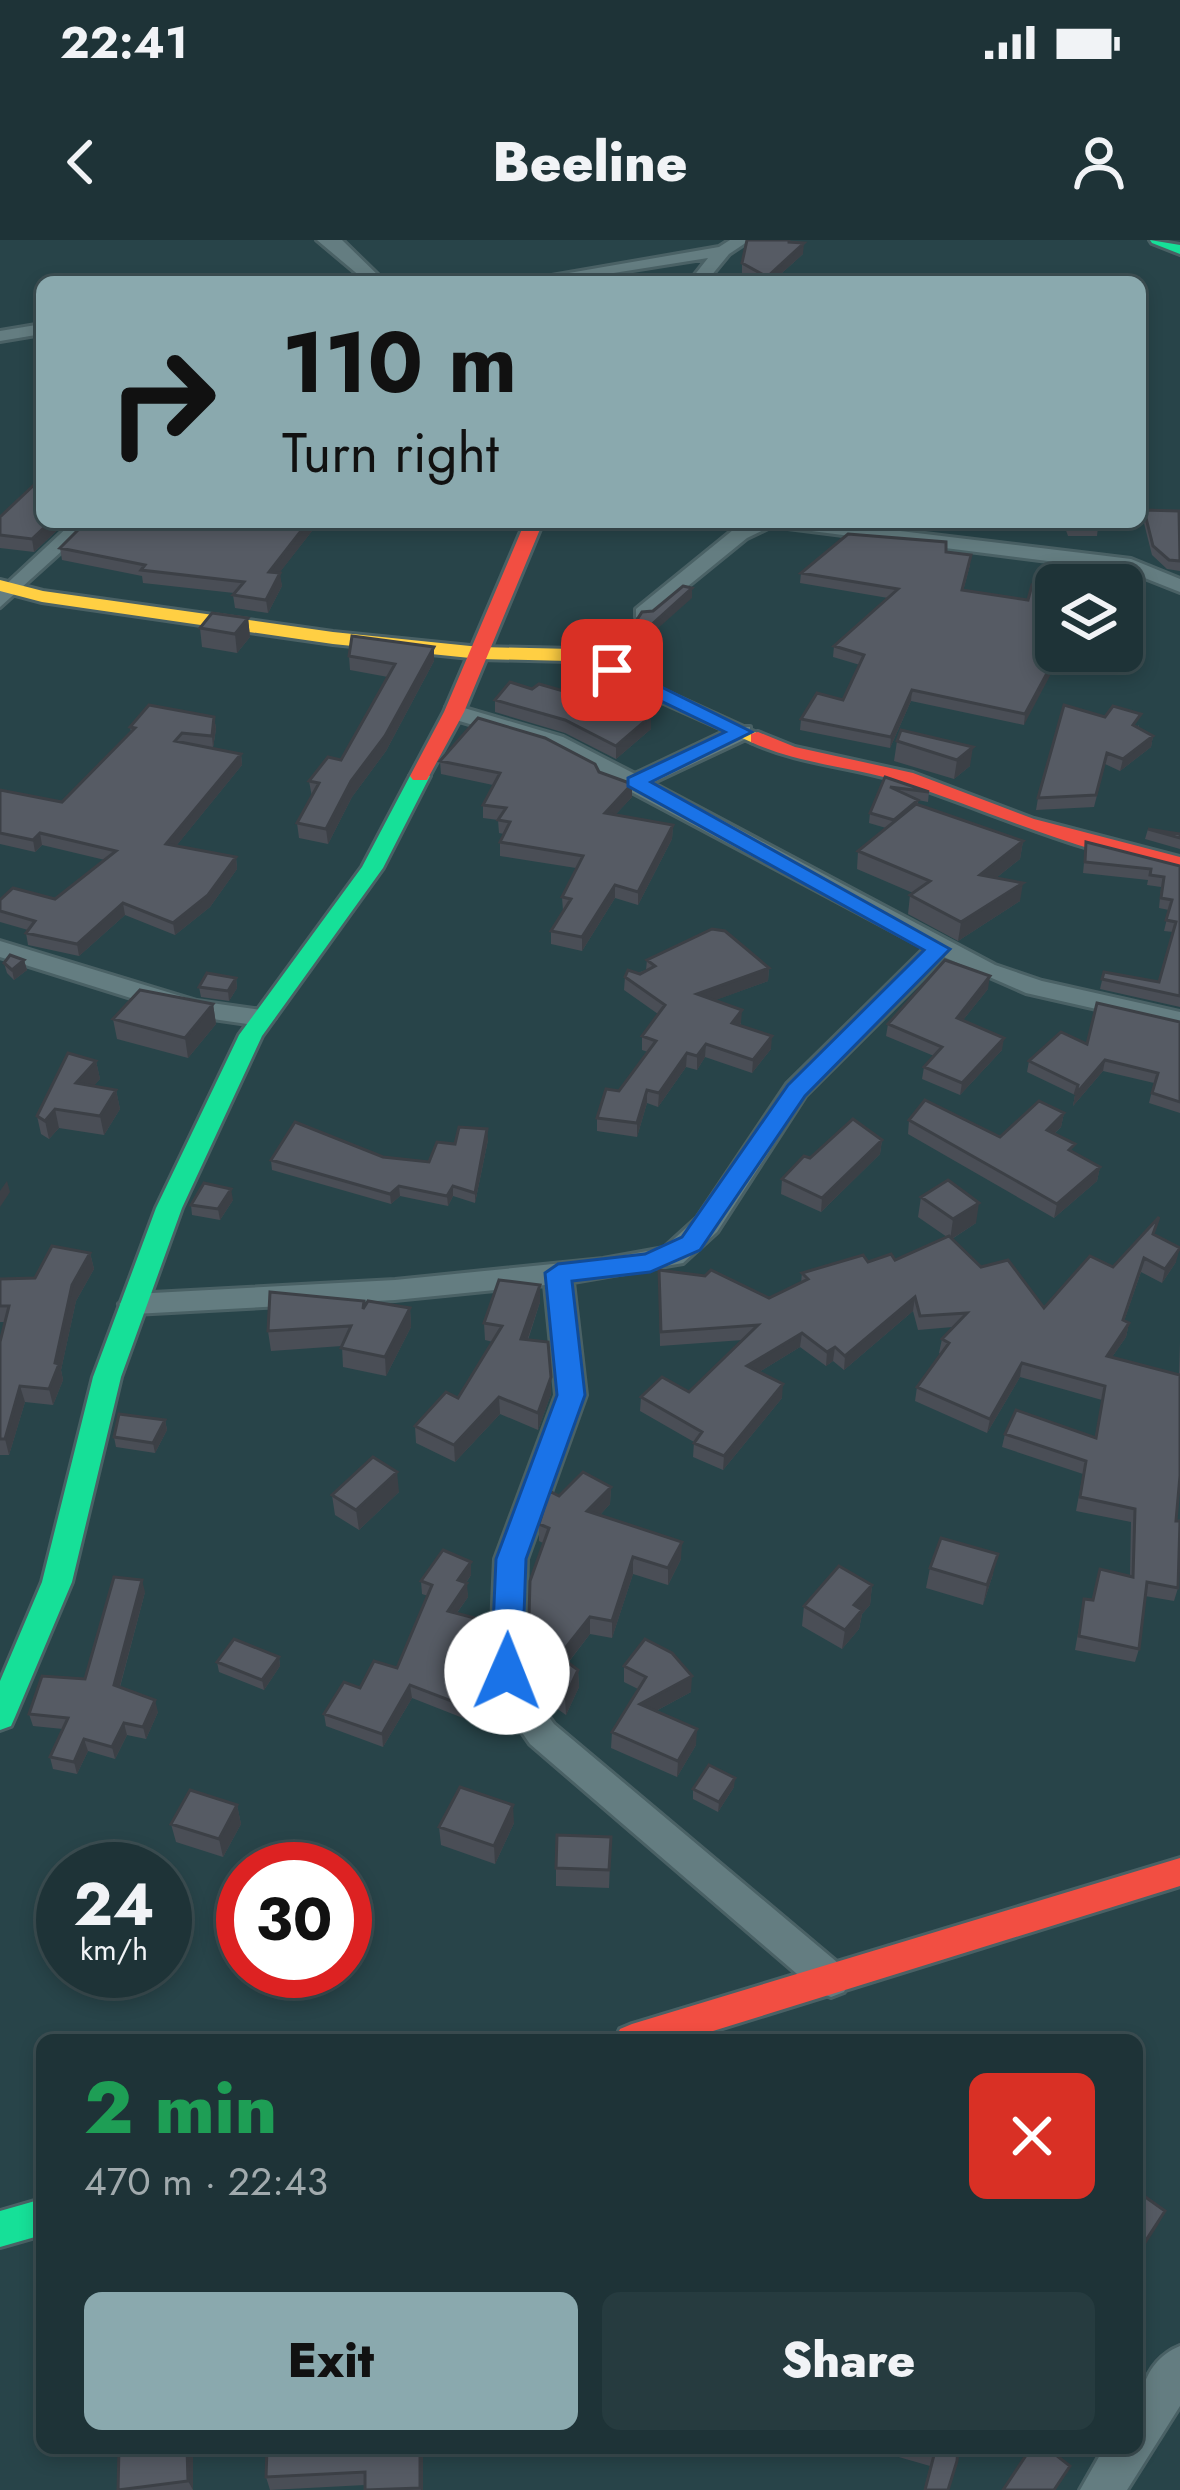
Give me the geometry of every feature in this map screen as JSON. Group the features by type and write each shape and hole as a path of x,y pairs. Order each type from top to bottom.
{"street":[{"path":"325,240 344,249 371,276"},
{"path":"681,240 698,254"},
{"path":"562,276 723,250 742,240"},
{"path":"1157,240 1180,250"},
{"path":"702,276 723,250"},
{"path":"0,337 36,330"},
{"path":"5,592 77,528"},
{"path":"0,1717 57,1582 107,1377 169,1208 262,1018 372,868 454,712 532,528"},
{"path":"644,613 753,528"},
{"path":"827,528 1131,565 1180,586"},
{"path":"5,592 333,638 588,659 811,759 906,777 1027,823 1178,863"},
{"path":"454,712 555,742 939,949 1035,987 1180,1020"},
{"path":"635,782 742,732"},
{"path":"0,949 194,1009 262,1018"},
{"path":"134,1304 395,1289 650,1263 691,1244 796,1090 939,949"},
{"path":"558,1273 571,1395 511,1559 507,1672 512,1687 542,1734 831,1980"},
{"path":"652,2034 1180,1872"},
{"path":"0,2229 36,2219"},
{"path":"1143,2426 1180,2367"},
{"path":"1102,2490 1125,2454"}],"building":[{"path":"747,240 804,243 768,276 742,263"},
{"path":"36,484 36,528 44,528 32,539 0,535 0,517"},
{"path":"1146,510 1179,511 1180,561 1169,560 1153,546"},
{"path":"80,528 303,528 269,572 280,573 266,600 233,595 244,582 141,570 145,565 60,548"},
{"path":"848,534 946,542 946,552 971,555 962,590 1028,600 1035,585 1035,672 1048,672 1025,714 912,690 891,737 801,719 817,693 843,700 864,655 834,646 898,589 801,573"},
{"path":"683,586 692,588 629,645 624,640 642,612 653,611"},
{"path":"212,613 248,618 235,634 200,628"},
{"path":"352,636 434,647 326,829 297,823 319,783 309,781 328,757 341,760 395,664 349,656"},
{"path":"510,682 532,689 539,684 651,716 616,746 565,720 495,700"},
{"path":"149,705 214,717 212,736 182,733 175,741 241,754 166,844 236,857 208,895 173,923 123,903 77,944 26,933 35,921 0,911 0,900 13,888 55,899 116,851 40,833 33,840 0,833 0,790 62,802 135,728 130,727"},
{"path":"1064,705 1105,717 1113,706 1141,714 1133,725 1153,736 1123,759 1107,753 1096,795 1038,798"},
{"path":"478,718 545,738 595,764 599,772 632,784 605,813 673,825 638,892 615,885 582,937 551,931 571,899 562,897 583,856 500,842 510,822 498,820 506,808 483,805 500,773 440,761"},
{"path":"901,730 973,747 957,760 897,741"},
{"path":"885,777 929,792 890,787 918,800 894,820 870,813"},
{"path":"916,804 1023,841 980,875 1023,883 961,922 910,895 930,881 858,851"},
{"path":"1086,842 1180,866 1180,996 1102,979 1104,972 1159,982 1176,922 1166,920 1172,900 1161,898 1164,877 1150,875 1151,869 1085,862"},
{"path":"712,929 725,931 769,968 697,994 742,1010 732,1023 772,1036 753,1060 706,1044 697,1056 687,1053 659,1093 647,1090 637,1123 597,1118 606,1089 619,1091 656,1041 642,1036 665,1005 625,977 628,970 640,974 655,966 647,960"},
{"path":"10,955 24,960 12,970 4,963"},
{"path":"945,960 990,976 957,1018 1004,1038 962,1083 924,1067 942,1047 888,1024"},
{"path":"207,973 236,978 228,991 199,987"},
{"path":"140,990 213,1004 185,1038 113,1019"},
{"path":"1097,1003 1180,1022 1180,1102 1152,1093 1158,1073 1105,1060 1075,1095 1078,1085 1029,1061 1061,1032 1087,1044"},
{"path":"68,1053 96,1061 76,1083 116,1090 100,1116 55,1109 45,1121 37,1116"},
{"path":"925,1100 1000,1137 1039,1101 1064,1113 1047,1130 1075,1144 1069,1150 1100,1167 1057,1204 909,1120"},
{"path":"853,1119 882,1140 822,1198 782,1179 804,1156 810,1158"},
{"path":"295,1122 383,1157 429,1162 437,1142 455,1144 459,1127 487,1129 475,1193 453,1186 447,1196 399,1186 390,1194 271,1160"},
{"path":"948,1180 979,1203 953,1219 921,1197"},
{"path":"204,1183 231,1189 218,1209 191,1205"},
{"path":"1159,1217 1153,1234 1180,1248 1165,1269 1144,1258 1123,1320 1129,1323 1107,1356 1180,1375 1178,1588 1147,1582 1139,1649 1079,1636 1084,1599 1093,1600 1100,1569 1133,1577 1135,1509 1080,1497 1086,1461 1005,1434 1016,1410 1096,1438 1105,1386 1022,1363 990,1419 917,1387 949,1343 942,1339 967,1313 920,1316 915,1297 845,1356 835,1347 827,1352 802,1333 747,1366 783,1384 724,1456 694,1443 702,1432 641,1397 662,1377 689,1392 758,1325 661,1332 659,1270 705,1276 711,1270 769,1298 808,1279 802,1273 863,1255 868,1262 891,1254 895,1260 949,1236 981,1267 1008,1260 1044,1308 1090,1256 1113,1267"},
{"path":"52,1246 90,1253 72,1285 55,1363 59,1364 49,1389 20,1386 5,1439 0,1439 0,1342 9,1306 0,1306 0,1279 35,1278"},
{"path":"499,1280 540,1285 521,1339 548,1342 551,1377 538,1413 499,1397 454,1445 415,1426 446,1392 458,1398 502,1326 484,1323"},
{"path":"270,1292 364,1301 363,1309 368,1301 410,1308 385,1357 341,1348 351,1326 268,1331"},
{"path":"119,1414 165,1420 153,1443 114,1437"},
{"path":"373,1457 397,1472 356,1510 332,1495"},
{"path":"583,1472 611,1487 587,1511 682,1542 668,1568 633,1557 612,1621 590,1617 559,1656 578,1670 565,1698 539,1679 528,1654 530,1581 549,1528 539,1524 549,1491 559,1496"},
{"path":"941,1538 998,1554 987,1585 930,1568"},
{"path":"443,1550 471,1562 458,1580 467,1583 448,1611 486,1621 489,1672 467,1707 410,1685 382,1734 324,1714 344,1682 360,1688 374,1661 397,1668 432,1585 421,1581"},
{"path":"839,1566 872,1585 854,1605 862,1610 845,1630 804,1606"},
{"path":"114,1577 142,1580 114,1685 155,1700 143,1727 124,1723 112,1747 84,1739 74,1762 50,1757 68,1718 29,1714 42,1676 85,1679"},
{"path":"234,1639 279,1657 262,1680 217,1662"},
{"path":"645,1639 672,1653 692,1676 640,1704 697,1729 678,1761 612,1732 646,1677 624,1666"},
{"path":"709,1765 735,1778 719,1802 693,1789"},
{"path":"460,1787 513,1805 494,1846 439,1827"},
{"path":"190,1790 237,1805 219,1839 171,1824"},
{"path":"557,1835 611,1837 609,1870 556,1868"},
{"path":"1143,2195 1165,2211 1143,2245"},
{"path":"119,2454 187,2454 188,2481 118,2490"},
{"path":"267,2454 420,2454 420,2488 365,2490 365,2472 266,2477"},
{"path":"958,2454 948,2490 925,2490 934,2455"},
{"path":"1027,2454 1055,2454 1070,2466 1054,2490 1003,2490"}],"traffic: fast":[{"path":"1157,240 1180,250"},
{"path":"0,1717 57,1582 107,1377 169,1208 251,1035 372,868 420,776"},
{"path":"0,2229 36,2219"}],"traffic: slow":[{"path":"0,585 42,596 333,638 480,653 573,655 758,738"}],"traffic: jam":[{"path":"420,776 454,712 531,528"},
{"path":"758,738 789,752 906,777 1027,823 1178,863"},
{"path":"652,2034 1180,1872"}],"route":[{"path":"507,1672 511,1559 571,1395 571,1358 558,1273 650,1263 691,1244 796,1090 939,949 635,782 742,732 612,670"}]}
